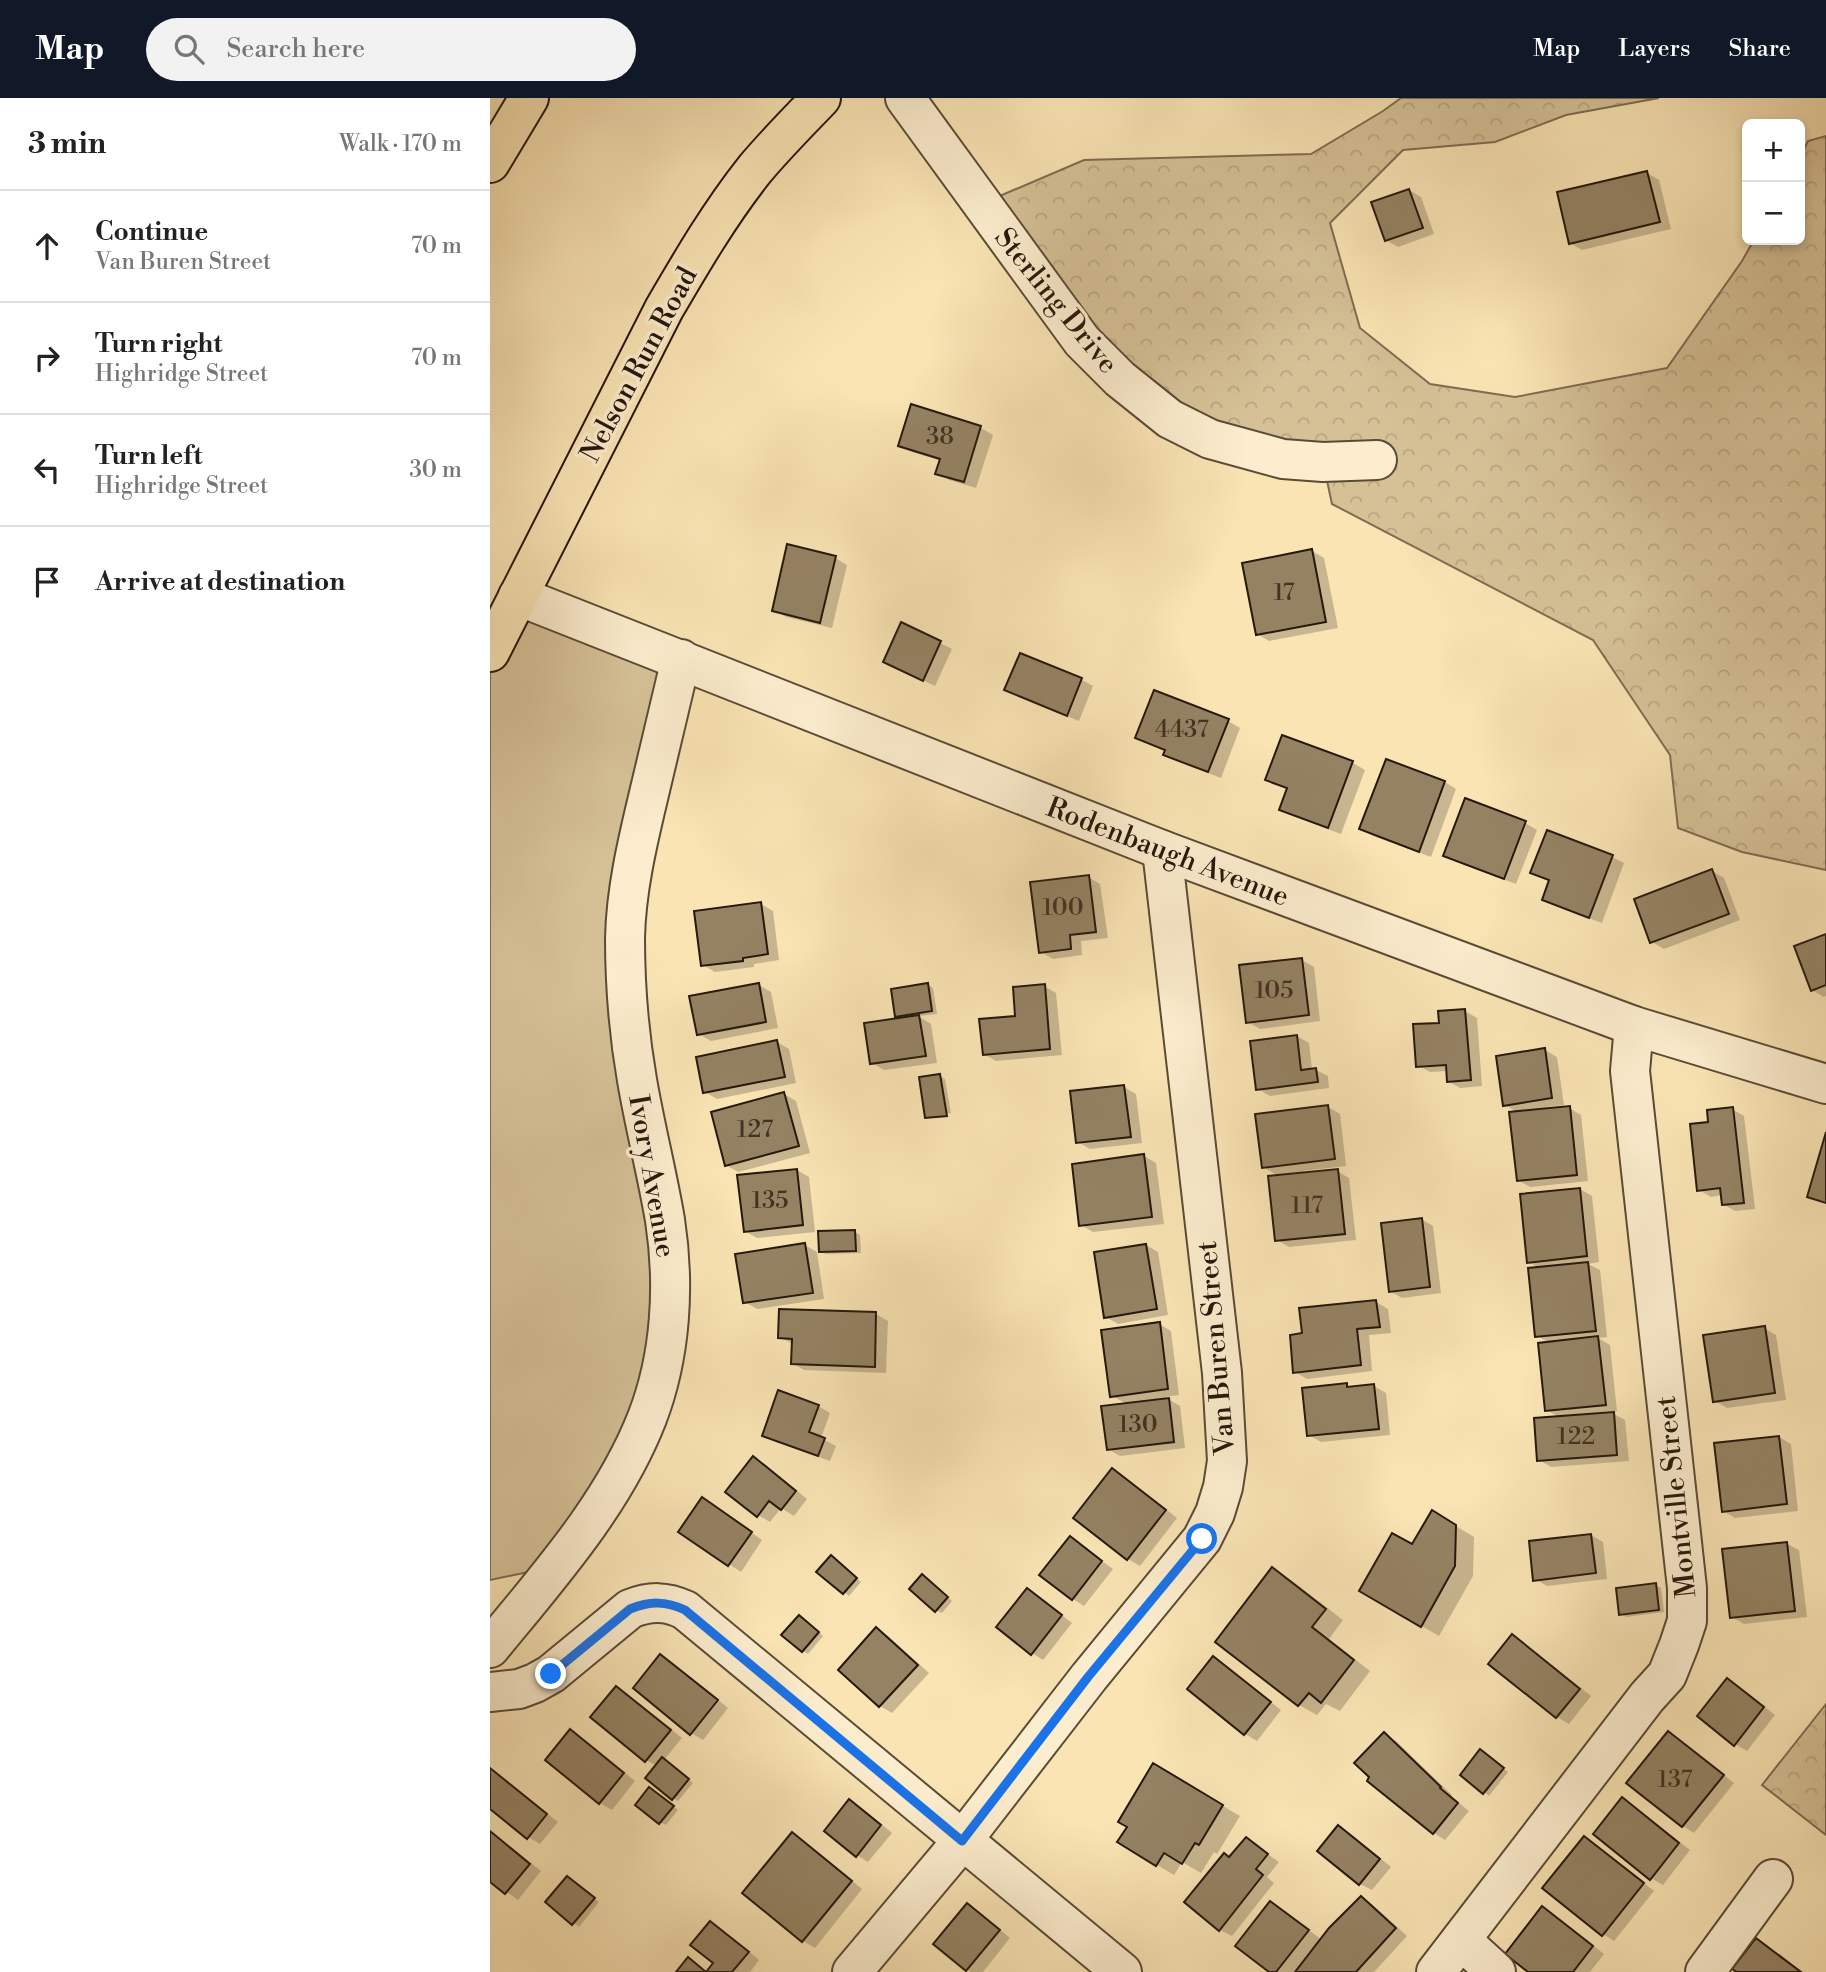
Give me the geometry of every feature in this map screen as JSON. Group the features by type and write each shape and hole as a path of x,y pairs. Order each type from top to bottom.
{"main road":[{"path":"490,163 529,98"},
{"name":"Nelson Run Road","path":"490,652 664,309 692,261 722,214 756,169 821,98"}],"street":[{"name":"Sterling Drive","path":"905,98 1083,341 1120,379 1171,419 1210,439 1283,459 1324,462 1377,460"},
{"name":"Rodenbaugh Avenue","path":"518,596 1161,850 1634,1026 1826,1084"},
{"name":"Ivory Avenue","path":"490,1648 557,1566 613,1486 647,1418 659,1381 666,1346 669,1260 665,1220 636,1078 626,983 625,936 628,893 636,850 681,659"},
{"name":"Van Buren Street","path":"852,1972 962,1841 1088,1677 1202,1539 1215,1513 1223,1487 1227,1461 1222,1373 1161,850"},
{"name":"Montville Street","path":"1436,1972 1647,1697 1667,1675 1686,1621 1687,1588 1630,1071 1634,1026"},
{"path":"490,1692 519,1689 536,1683 551,1674 630,1609 644,1603 674,1604 717,1636 1122,1972"},
{"path":"1705,1972 1773,1879"},
{"path":"1461,1940 1496,1972"}],"green space":[{"path":"1401,98 1659,98 1566,115 1495,142 1403,150 1330,223 1360,328 1430,384 1515,397 1667,368 1751,245 1805,245 1805,147 1808,141 1826,136 1826,870 1742,852 1678,828 1670,755 1593,640 1332,504 1323,462 1170,419 981,204 1084,160 1311,154"},
{"path":"518,596 681,659 636,850 666,1346 557,1566 490,1580 490,652"},
{"path":"1826,1704 1826,1835 1762,1785"}],"building":[{"path":"1647,171 1660,222 1569,244 1557,192"},
{"path":"1409,189 1423,228 1385,241 1371,202"},
{"path":"911,404 981,426 964,482 935,474 940,459 898,446"},
{"path":"787,544 836,556 820,623 772,611"},
{"path":"1312,549 1326,622 1256,635 1242,563"},
{"path":"901,622 941,641 923,681 883,662"},
{"path":"1020,653 1082,678 1067,716 1004,690"},
{"path":"1154,690 1229,719 1208,772 1163,755 1165,750 1135,738"},
{"path":"1282,735 1353,761 1328,828 1279,810 1287,788 1265,780"},
{"path":"1386,759 1445,781 1419,852 1359,829"},
{"path":"1465,798 1526,821 1504,879 1443,856"},
{"path":"1547,830 1613,855 1589,918 1542,900 1549,880 1530,873"},
{"path":"1712,869 1729,914 1650,943 1634,899"},
{"path":"1089,875 1096,932 1070,935 1071,949 1039,953 1030,882"},
{"path":"761,902 768,954 743,958 743,961 701,966 694,911"},
{"path":"1826,934 1826,985 1811,991 1794,946"},
{"path":"1302,958 1309,1015 1246,1023 1239,965"},
{"path":"759,983 766,1022 697,1035 689,996"},
{"path":"928,983 932,1011 895,1017 891,989"},
{"path":"1045,984 1050,1049 983,1055 979,1019 1015,1016 1013,987"},
{"path":"1465,1009 1471,1080 1447,1082 1446,1065 1416,1067 1413,1024 1439,1023 1438,1011"},
{"path":"919,1015 926,1056 870,1064 864,1023"},
{"path":"1297,1035 1301,1070 1316,1068 1318,1082 1256,1090 1250,1041"},
{"path":"777,1040 785,1077 703,1093 696,1057"},
{"path":"1545,1048 1552,1098 1503,1106 1496,1056"},
{"path":"940,1074 947,1116 925,1118 919,1077"},
{"path":"1124,1085 1131,1137 1076,1143 1070,1091"},
{"path":"784,1092 799,1146 725,1166 711,1112"},
{"path":"1328,1105 1335,1159 1262,1168 1255,1114"},
{"path":"1570,1106 1577,1175 1517,1181 1509,1112"},
{"path":"1733,1107 1744,1203 1722,1205 1720,1188 1697,1191 1690,1124 1708,1122 1707,1110"},
{"path":"1826,1132 1826,1203 1807,1197"},
{"path":"1144,1154 1152,1217 1079,1226 1072,1164"},
{"path":"797,1169 803,1225 744,1232 737,1175"},
{"path":"1338,1169 1345,1234 1275,1241 1268,1176"},
{"path":"1580,1188 1587,1256 1527,1263 1520,1194"},
{"path":"1422,1218 1430,1287 1389,1292 1381,1223"},
{"path":"855,1230 856,1251 819,1252 818,1231"},
{"path":"805,1243 813,1293 743,1303 735,1254"},
{"path":"1146,1244 1157,1309 1104,1318 1094,1252"},
{"path":"1588,1262 1596,1331 1535,1337 1528,1268"},
{"path":"1376,1300 1380,1327 1357,1329 1361,1365 1293,1373 1290,1335 1302,1333 1299,1308"},
{"path":"779,1309 876,1312 875,1367 791,1364 792,1339 778,1338"},
{"path":"1160,1322 1168,1389 1110,1397 1101,1330"},
{"path":"1765,1326 1775,1393 1713,1402 1703,1335"},
{"path":"1598,1336 1606,1405 1545,1411 1538,1343"},
{"path":"1347,1383 1347,1387 1374,1384 1379,1429 1307,1436 1302,1388"},
{"path":"778,1390 819,1405 809,1432 825,1438 818,1456 762,1436"},
{"path":"1169,1398 1174,1442 1107,1450 1101,1406"},
{"path":"1614,1412 1617,1455 1537,1461 1534,1418"},
{"path":"1779,1436 1787,1504 1722,1512 1714,1443"},
{"path":"753,1456 796,1491 781,1510 769,1501 757,1517 725,1492"},
{"path":"1112,1468 1166,1510 1127,1560 1073,1518"},
{"path":"702,1497 752,1532 728,1566 678,1532"},
{"path":"1432,1510 1456,1525 1455,1566 1421,1627 1359,1591 1392,1533 1412,1544"},
{"path":"1591,1534 1596,1573 1533,1581 1529,1541"},
{"path":"1070,1536 1102,1561 1072,1600 1039,1575"},
{"path":"1787,1542 1795,1611 1730,1618 1722,1549"},
{"path":"831,1555 857,1578 843,1594 816,1572"},
{"path":"1272,1567 1326,1609 1312,1627 1354,1660 1321,1703 1309,1693 1298,1706 1215,1642"},
{"path":"922,1574 948,1597 935,1612 909,1589"},
{"path":"1656,1583 1659,1610 1619,1615 1616,1588"},
{"path":"1027,1588 1062,1615 1031,1655 996,1627"},
{"path":"799,1615 819,1632 802,1652 781,1635"},
{"path":"876,1627 918,1665 879,1707 838,1670"},
{"path":"1512,1634 1580,1689 1556,1718 1488,1664"},
{"path":"660,1654 718,1700 690,1735 633,1688"},
{"path":"1213,1656 1271,1702 1244,1735 1187,1689"},
{"path":"1727,1678 1764,1707 1734,1746 1697,1716"},
{"path":"616,1686 671,1730 645,1762 590,1717"},
{"path":"570,1729 624,1773 599,1804 545,1760"},
{"path":"1668,1731 1724,1775 1682,1827 1626,1783"},
{"path":"1384,1732 1458,1803 1433,1834 1367,1781 1369,1777 1354,1763"},
{"path":"1480,1749 1504,1768 1483,1794 1460,1775"},
{"path":"662,1757 689,1779 672,1800 645,1778"},
{"path":"1153,1763 1223,1805 1199,1845 1195,1843 1182,1864 1164,1853 1156,1866 1117,1842 1127,1827 1118,1822"},
{"path":"490,1768 547,1814 527,1839 490,1809"},
{"path":"649,1787 674,1806 659,1824 635,1805"},
{"path":"1622,1797 1679,1843 1650,1880 1593,1834"},
{"path":"849,1799 881,1825 856,1857 824,1831"},
{"path":"1338,1825 1380,1859 1359,1885 1317,1851"},
{"path":"490,1831 530,1864 505,1894 490,1882"},
{"path":"792,1832 852,1881 802,1942 742,1893"},
{"path":"1584,1836 1644,1883 1602,1936 1542,1888"},
{"path":"1246,1837 1268,1854 1256,1869 1263,1875 1219,1931 1184,1902 1224,1853 1229,1857"},
{"path":"567,1876 595,1898 572,1925 545,1902"},
{"path":"1361,1896 1396,1928 1356,1972 1295,1972 1329,1928"},
{"path":"1270,1901 1309,1930 1276,1972 1269,1972 1235,1946"},
{"path":"967,1903 1000,1930 966,1971 933,1944"},
{"path":"1542,1906 1593,1946 1573,1972 1528,1972 1505,1954"},
{"path":"710,1921 749,1952 732,1972 706,1972 713,1963 690,1945"},
{"path":"1756,1938 1801,1972 1737,1972 1732,1969"},
{"path":"688,1957 706,1972 676,1972"}],"route":[{"path":"551,1674 630,1609 644,1603 674,1604 792,1697 962,1841 1088,1677 1202,1539"}]}
